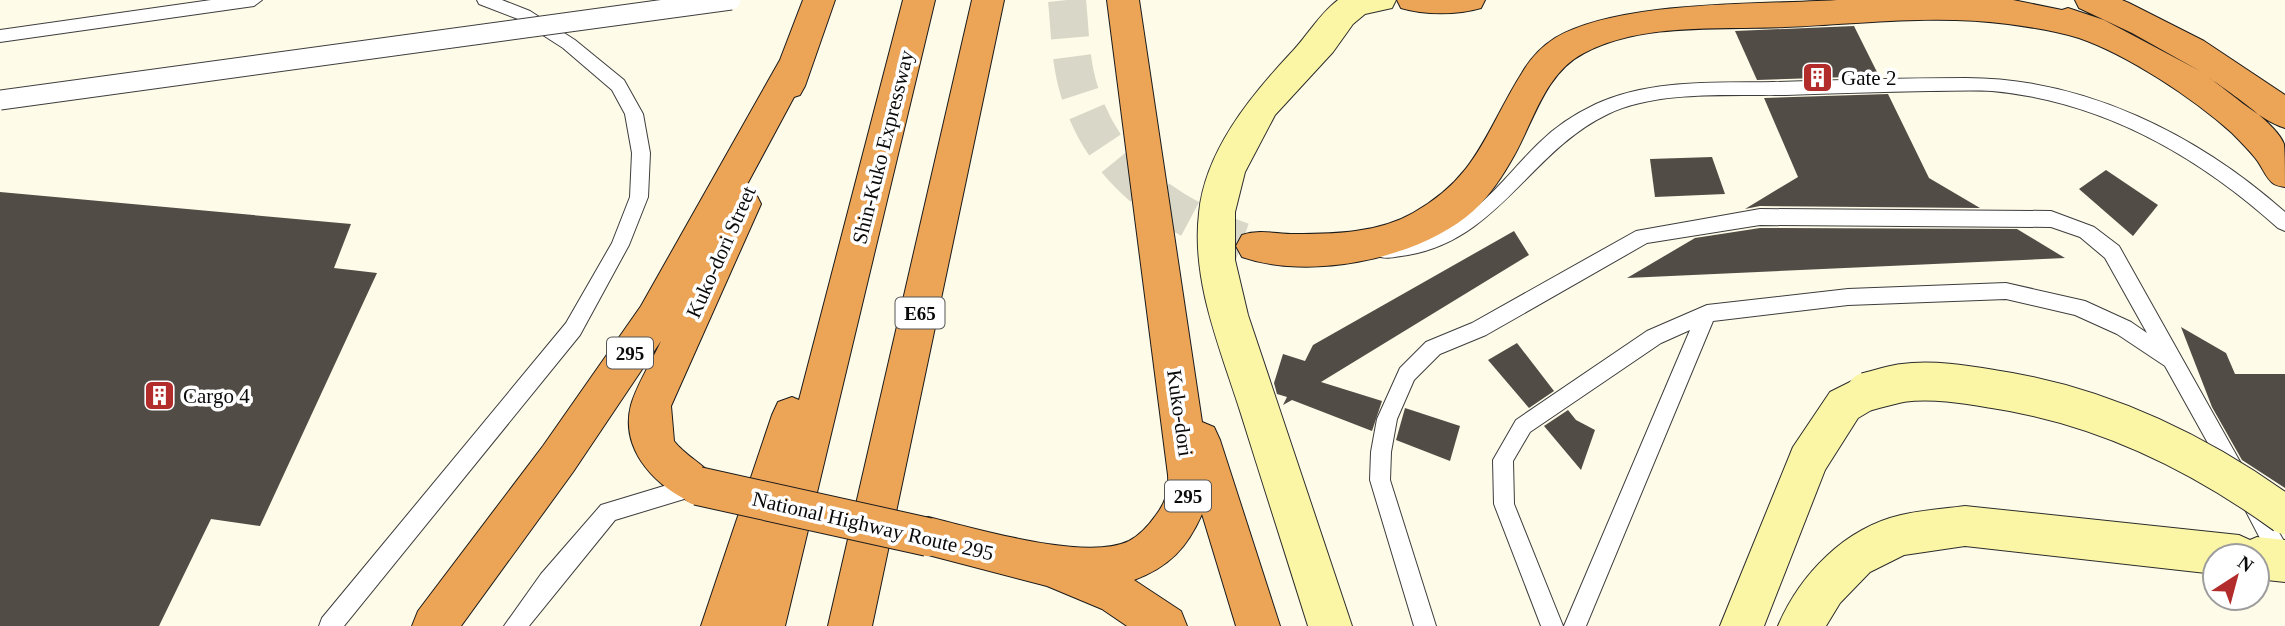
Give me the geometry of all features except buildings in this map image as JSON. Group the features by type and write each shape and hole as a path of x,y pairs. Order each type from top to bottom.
{"highway":[{"name":"Kuko-dori Street","path":"698,486 660,458 649,432 651,406 713,275 764,155 819,0"},
{"name":"Shin-Kuko Expressway","path":"846,293 919,0"},
{"name":"E65","path":"850,626 988,0"},
{"name":"295","path":"1123,0 1168,324 1189,404 1258,626"},
{"path":"1413,0 1469,0"},
{"path":"2014,0 2091,14 2163,32 2207,57 2285,114"},
{"path":"1255,246 1289,251 1357,248 1387,240 1442,215 1483,176 1499,153 1529,88 1547,65 1567,47 1591,35 1655,23 1938,7 1986,9 2054,19 2091,14 2147,56 2197,87 2248,126 2284,171"},
{"name":"295","path":"434,626 558,459 655,318 797,61"},
{"path":"723,626 791,417 846,293"},
{"path":"763,626 846,293"},
{"name":"Kuko-dori","path":"1048,566 1096,566 1134,560 1158,545 1177,521 1189,493 1168,324"},
{"name":"National Highway Route 295","path":"698,486 1048,566"},
{"name":"295","path":"1048,566 1117,594 1165,626"}],"street":[{"path":"1330,626 1229,315 1216,260 1217,212 1227,171 1263,106 1321,43 1341,15 1357,3 1380,0"},
{"path":"1742,626 1808,460 1844,405 1866,392 1901,383 1938,382 2011,390 2095,411 2155,436 2207,464 2285,515"},
{"path":"1800,626 1825,588 1855,557 1900,535 1965,526 2201,552"}],"lane":[{"path":"0,36 254,0"},
{"path":"330,626 573,329 620,245 639,197 640,153 634,114 618,85 569,44 524,15 485,0"},
{"path":"0,100 731,0"},
{"path":"1324,251 1395,250 1426,244 1454,234 1496,202 1559,135 1603,108 1658,94 1813,87 1994,85 2046,94 2098,109 2152,131 2206,159 2254,193 2285,223"},
{"path":"1425,626 1380,480 1381,452 1387,419 1407,374 1433,348 1479,329 1643,236 1760,217 2051,219 2087,232 2112,252 2174,361 2275,560"},
{"path":"1552,626 1504,504 1503,460 1523,426 1654,337 1707,313 1848,297 2006,291 2078,306 2124,328 2174,361"},
{"path":"1575,626 1707,313"},
{"path":"515,626 608,512 698,486"}],"tunnel":[{"path":"1067,0 1076,79 1091,120 1106,147 1146,190 1171,208 1197,223 1255,246"}],"place":[{"name":"Gate 2","path":"1818,78"},
{"name":"Cargo 4","path":"160,396"}]}
